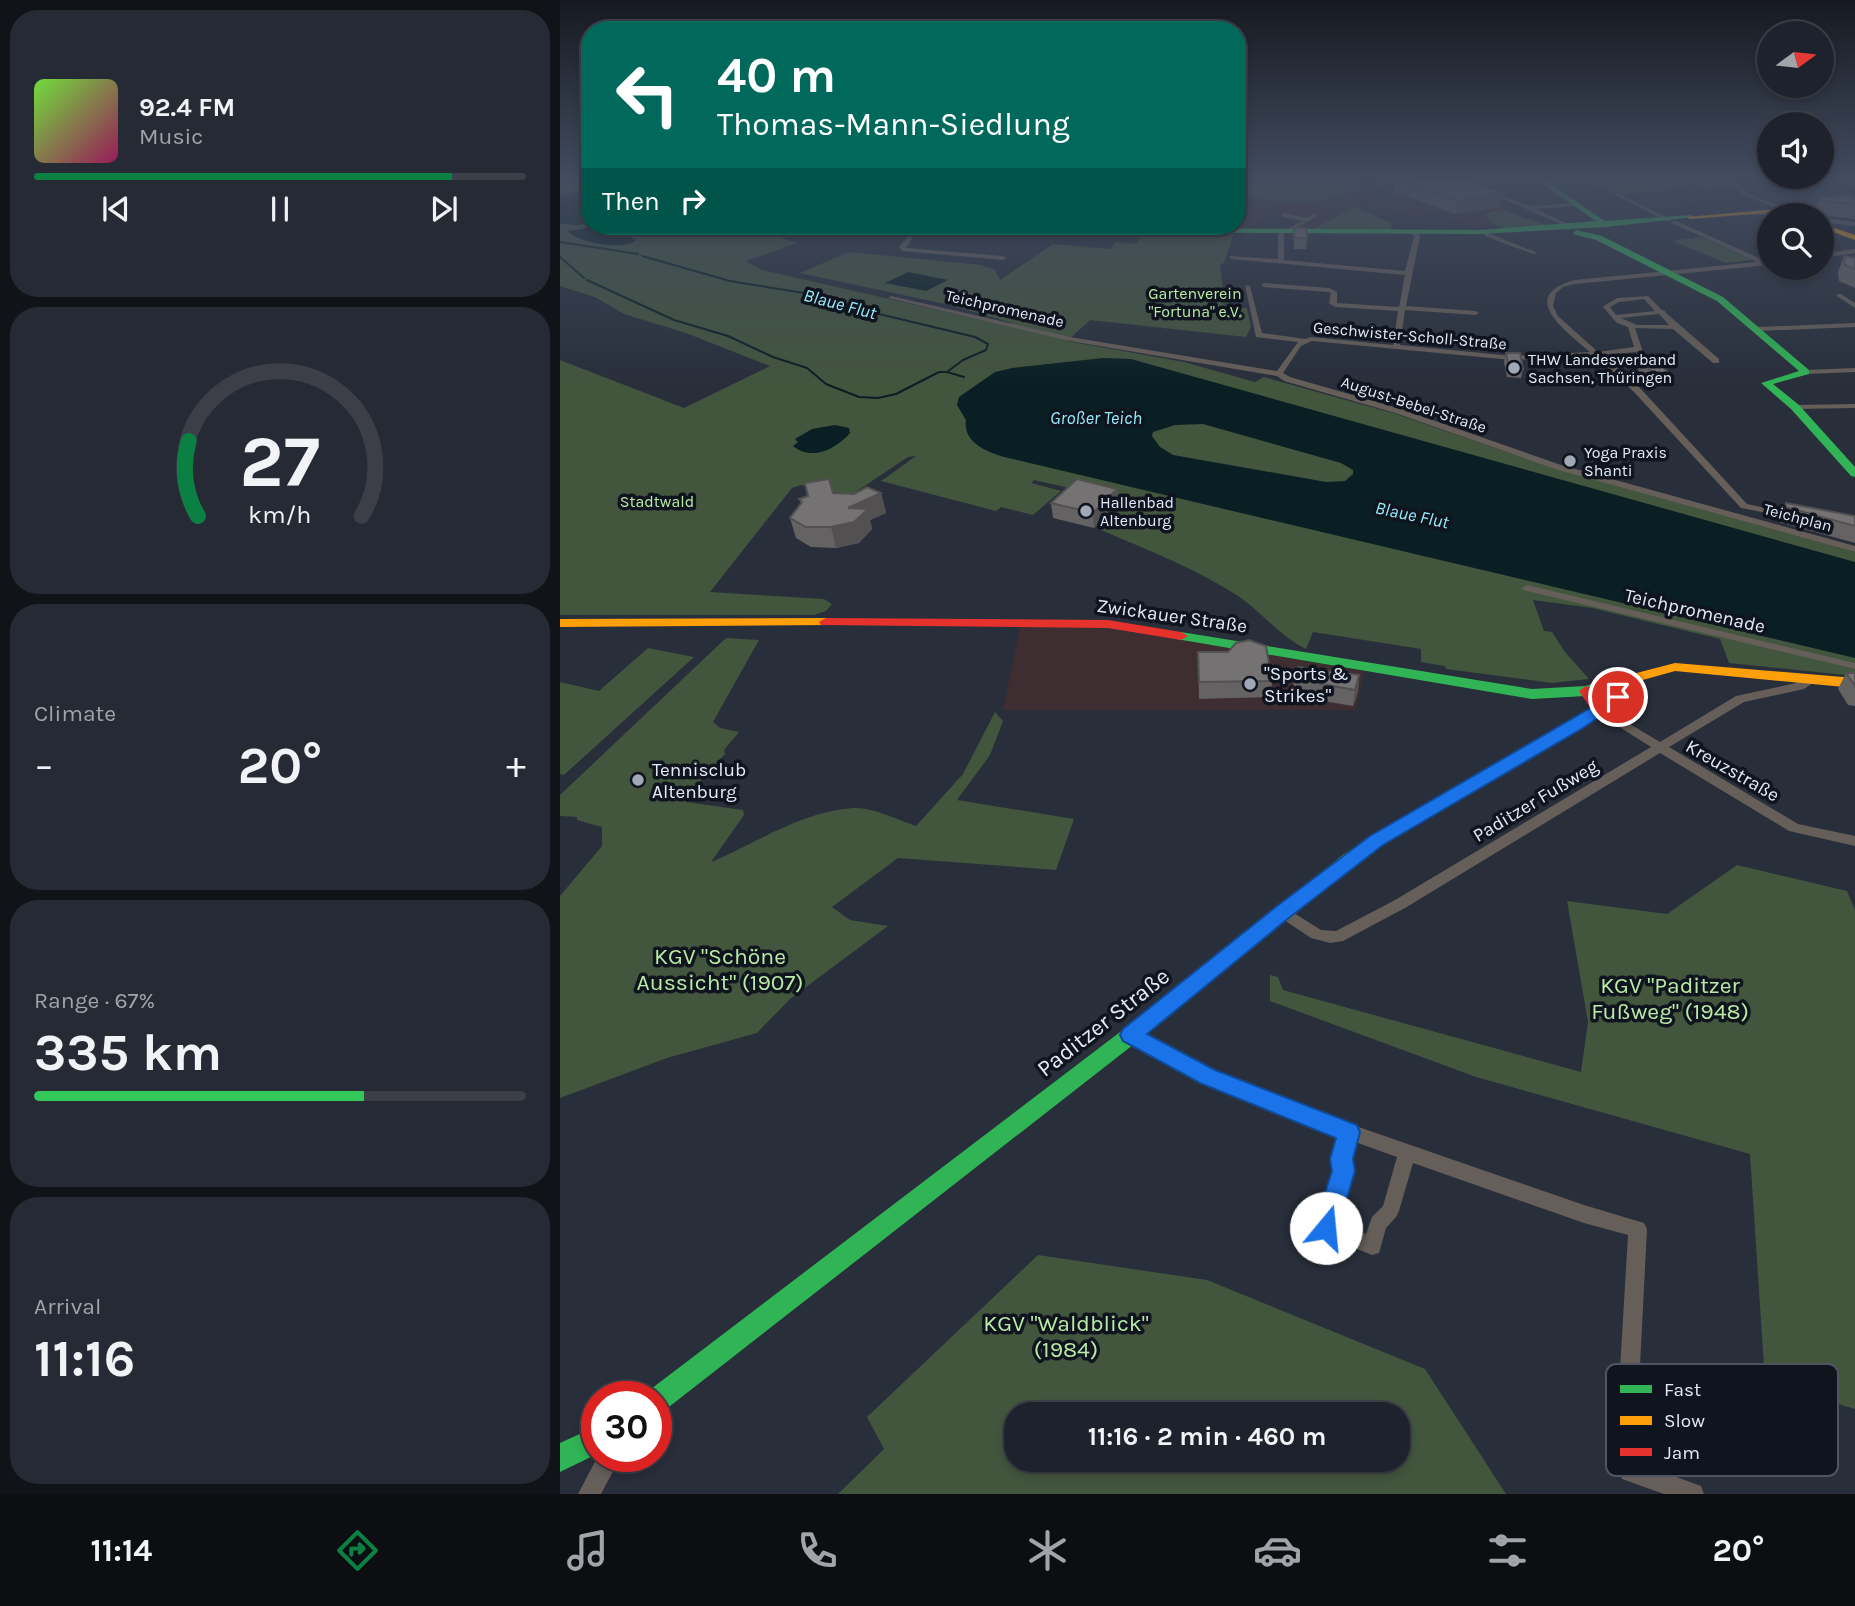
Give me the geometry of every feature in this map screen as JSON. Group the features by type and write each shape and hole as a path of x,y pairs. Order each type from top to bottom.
{"street":[{"path":"903,246 904,250 1003,258"},
{"path":"1280,261 1282,246"},
{"path":"1396,346 1415,246"},
{"path":"1516,246 1535,253"},
{"path":"1625,246 1667,273 1720,299 1806,372"},
{"path":"1728,246 1757,259"},
{"path":"1834,254 1855,251"},
{"path":"1231,257 1408,272"},
{"path":"1709,468 1637,390 1555,317 1550,306 1553,292 1562,286 1584,281 1757,264"},
{"path":"1264,285 1334,292 1332,303 1335,305 1476,313"},
{"path":"1247,286 1259,335 1303,341"},
{"path":"1839,295 1851,298"},
{"path":"1653,368 1642,359 1631,328 1606,307 1622,299 1646,297 1675,327 1716,361"},
{"name":"Teichpromenade","path":"891,298 1070,340"},
{"path":"1851,298 1846,301 1855,306"},
{"path":"1615,317 1663,312"},
{"path":"1758,329 1855,325"},
{"path":"1631,328 1675,327"},
{"name":"August-Bebel-Straße","path":"1070,340 1279,374 1287,379 1398,411 1558,467 1745,519"},
{"name":"Geschwister-Scholl-Straße","path":"1279,374 1303,341 1324,340 1512,358 1640,349"},
{"path":"1855,370 1806,372 1766,383 1794,407 1855,474"},
{"path":"1794,407 1855,406"},
{"name":"Teichplan","path":"1709,468 1744,506 1804,519"},
{"name":"Teichplan","path":"1744,506 1745,519 1855,549"},
{"name":"Teichpromenade","path":"1527,588 1855,666"},
{"name":"Zwickauer Straße","path":"560,624 964,621 1108,624 1532,694 1586,691 1670,668 1688,666 1855,683"},
{"name":"Paditzer Straße","path":"672,1389 1130,1035 1283,912 1386,835 1600,711 1633,686 1632,679"},
{"name":"Paditzer Fußweg","path":"1283,912 1316,934 1328,939 1338,937 1400,904 1740,699 1800,686 1811,680"},
{"path":"1586,691 1600,711"},
{"name":"Kreuzstraße","path":"1600,711 1794,828 1855,841"},
{"path":"1130,1035 1208,1076 1349,1132 1584,1214 1638,1229 1630,1364"},
{"path":"1349,1132 1341,1159 1344,1171 1326,1228 1372,1246 1378,1223 1390,1211 1407,1153"},
{"path":"560,1458 581,1447"},
{"path":"589,1494 601,1472"},
{"path":"1644,1476 1693,1494"}],"shaded area":[{"path":"1020,627 1107,627 1364,671 1356,710 1003,710"}],"green space":[{"path":"560,246 789,246 746,261 762,270 1008,326 1012,323 950,305 800,273 849,252 981,265 995,270 1000,280 1050,246 1110,249 1113,246 1230,246 1224,263 1220,264 1225,306 1247,308 1251,327 1246,337 1090,320 1067,341 1184,362 1255,382 1264,377 1396,414 1550,467 1855,552 1855,676 1729,663 1720,639 1592,608 1533,600 1544,631 1552,632 1565,652 1589,679 1552,683 1446,669 1445,666 1421,662 1421,649 1313,632 1306,649 1287,637 1247,602 1222,586 1171,560 1101,530 1127,501 1034,480 1031,483 1061,491 1033,515 1001,507 996,511 881,481 916,456 908,457 851,495 801,485 792,488 710,592 824,599 832,604 826,611 814,615 560,615 560,360 684,408 770,366 686,333 624,314 595,297 560,286"},
{"path":"1684,246 1720,246 1752,260 1726,263"},
{"name":"KGV \"Schöne Aussicht\" (1907)","path":"726,638 759,640 713,722 720,728 739,732 724,750 725,754 686,796 686,802 743,810 744,815 711,862 798,821 834,810 861,808 916,826 963,774 995,712 1003,721 990,755 957,800 1074,819 1056,870 898,858 832,907 850,920 888,926 790,999 757,1033 667,1058 560,1098 560,896 602,846 602,827 577,820 577,817 560,816 560,795"},
{"path":"648,648 694,657 564,775 560,774 560,682 599,691"},
{"name":"KGV \"Paditzer Fußweg\" (1948)","path":"1737,865 1847,891 1855,910 1855,1409 1838,1404 1838,1364 1764,1364 1750,1154 1476,1077 1270,1001 1270,975 1278,977 1283,990 1581,1072 1588,1022 1567,901 1667,914"},
{"name":"KGV \"Waldblick\" (1984)","path":"1038,1255 1207,1280 1425,1369 1506,1494 838,1494 884,1449 867,1417"}],"water":[{"path":"908,272 948,280 926,291 885,283"},
{"name":"Großer Teich","path":"1103,358 1131,359 1855,562 1855,658 997,455 972,440 966,428 966,420 957,405 959,397 995,372","holes":["1203,424 1341,463 1353,470 1353,474 1345,481 1326,482 1173,455 1160,447 1152,436 1153,432 1175,425"]},
{"path":"835,425 849,428 850,433 830,449 808,453 793,446 798,442 795,439 812,429"}],"building":[{"path":"1844,256 1855,258 1855,269 1845,265"},
{"path":"1506,353 1520,353 1523,369 1509,368"},
{"path":"1641,361 1659,363 1670,374 1655,375"},
{"path":"829,479 833,493 854,494 867,487 881,493 848,508 868,509 854,522 831,527 806,527 790,518 802,502 799,499 808,496 805,483"},
{"path":"1077,479 1117,489 1093,513 1051,503"},
{"path":"1786,503 1855,516 1855,526 1785,507"},
{"path":"1249,640 1266,646 1272,681 1199,682 1198,652 1228,652 1236,643"},
{"path":"1298,667 1359,675 1355,690 1294,679"},
{"path":"1846,673 1855,673 1855,686"}],"waterway":[{"name":"Blaue Flut","path":"584,246 638,254"},
{"name":"Blaue Flut","path":"642,256 730,281 810,294 850,307 975,337 988,344 986,350 963,360 947,372"},
{"name":"Blaue Flut","path":"560,257 584,278"},
{"name":"Blaue Flut","path":"587,280 674,320 728,336 773,357 807,368 826,384 859,397 878,398 896,394 939,372 947,372"},
{"name":"Blaue Flut","path":"947,372 964,377"}],"traffic: fast":[{"path":"1614,246 1720,299 1806,372 1766,383 1795,407 1855,474"},
{"path":"1181,636 1532,694 1586,691 1607,685"},
{"path":"672,1389 1131,1035 1350,859 1398,827"},
{"path":"560,1458 581,1447"}],"traffic: slow":[{"path":"560,623 826,622"},
{"path":"1607,685 1675,667 1855,683"}],"traffic: jam":[{"path":"826,622 1108,624 1181,636"},
{"path":"1398,827 1600,711 1586,691"}],"place":[{"name":"THW Landesverband Sachsen, Thüringen","path":"1514,368"},
{"name":"Yoga Praxis Shanti","path":"1570,461"},
{"name":"Hallenbad Altenburg","path":"1086,511"},
{"name":"\"Sports & Strikes\"","path":"1250,684"},
{"name":"Tennisclub Altenburg","path":"638,780"}],"route":[{"path":"1326,1228 1344,1171 1341,1159 1349,1132 1208,1076 1130,1035 1350,859 1403,824 1577,725 1618,697"}],"park label":[{"name":"Gartenverein \"Fortuna\" e.V.","path":"1195,302"},
{"name":"Stadtwald","path":"657,501"}]}
